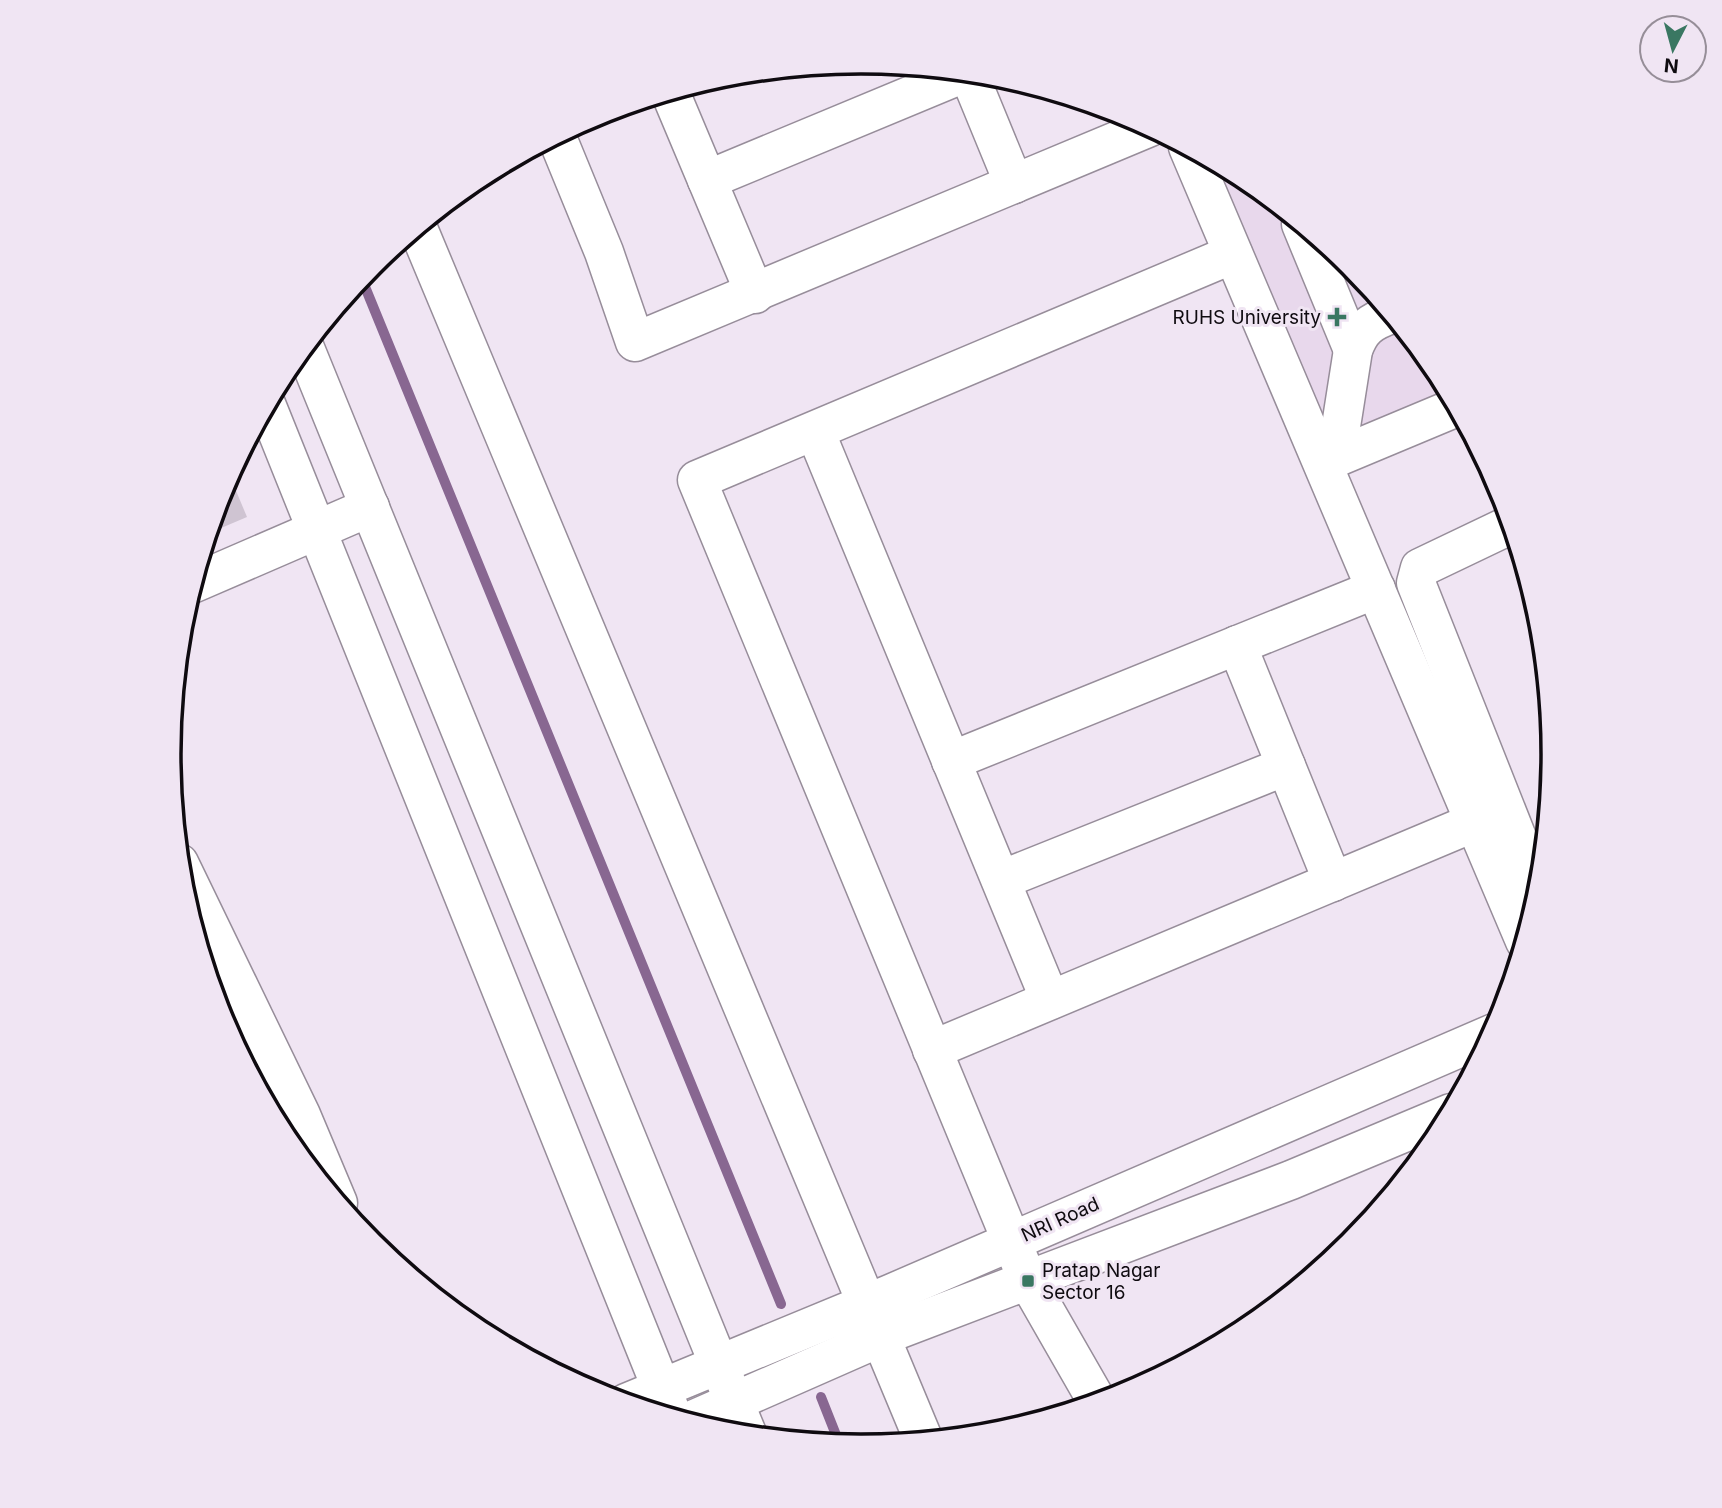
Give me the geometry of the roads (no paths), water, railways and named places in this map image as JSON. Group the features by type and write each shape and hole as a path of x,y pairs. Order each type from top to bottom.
{"street":[{"path":"707,180 951,79"},
{"path":"973,83 1014,184"},
{"path":"674,100 755,294"},
{"path":"560,144 604,252 635,342 1137,132"},
{"path":"1194,161 1233,254 1330,460 1376,589 1519,926"},
{"path":"421,235 920,1432"},
{"path":"1308,241 1353,350"},
{"path":"1092,1394 1028,1281 697,480 1233,254"},
{"path":"1330,460 1353,350 1359,334 1369,323 1383,318"},
{"path":"309,357 717,1367 741,1419"},
{"path":"1330,460 1448,411"},
{"path":"271,416 667,1403"},
{"path":"815,431 1050,1000"},
{"path":"204,579 369,507"},
{"path":"1503,529 1420,568 1416,583 1531,872"},
{"path":"951,761 1376,589"},
{"path":"1237,645 1333,882"},
{"path":"1001,880 1286,766"},
{"path":"932,1051 1475,822"},
{"path":"200,911 289,1119 303,1143"},
{"name":"NRI Road","path":"741,1419 874,1321 1012,1240 1478,1040"},
{"name":"NRI Road","path":"667,1403 717,1367 874,1321 1028,1281 1291,1180 1434,1120"}],"waterway":[{"path":"365,288 781,1304"},
{"path":"821,1397 835,1433"}],"place":[{"name":"RUHS University","path":"1337,317"},
{"name":"Pratap Nagar Sector 16","path":"1028,1281"}]}
